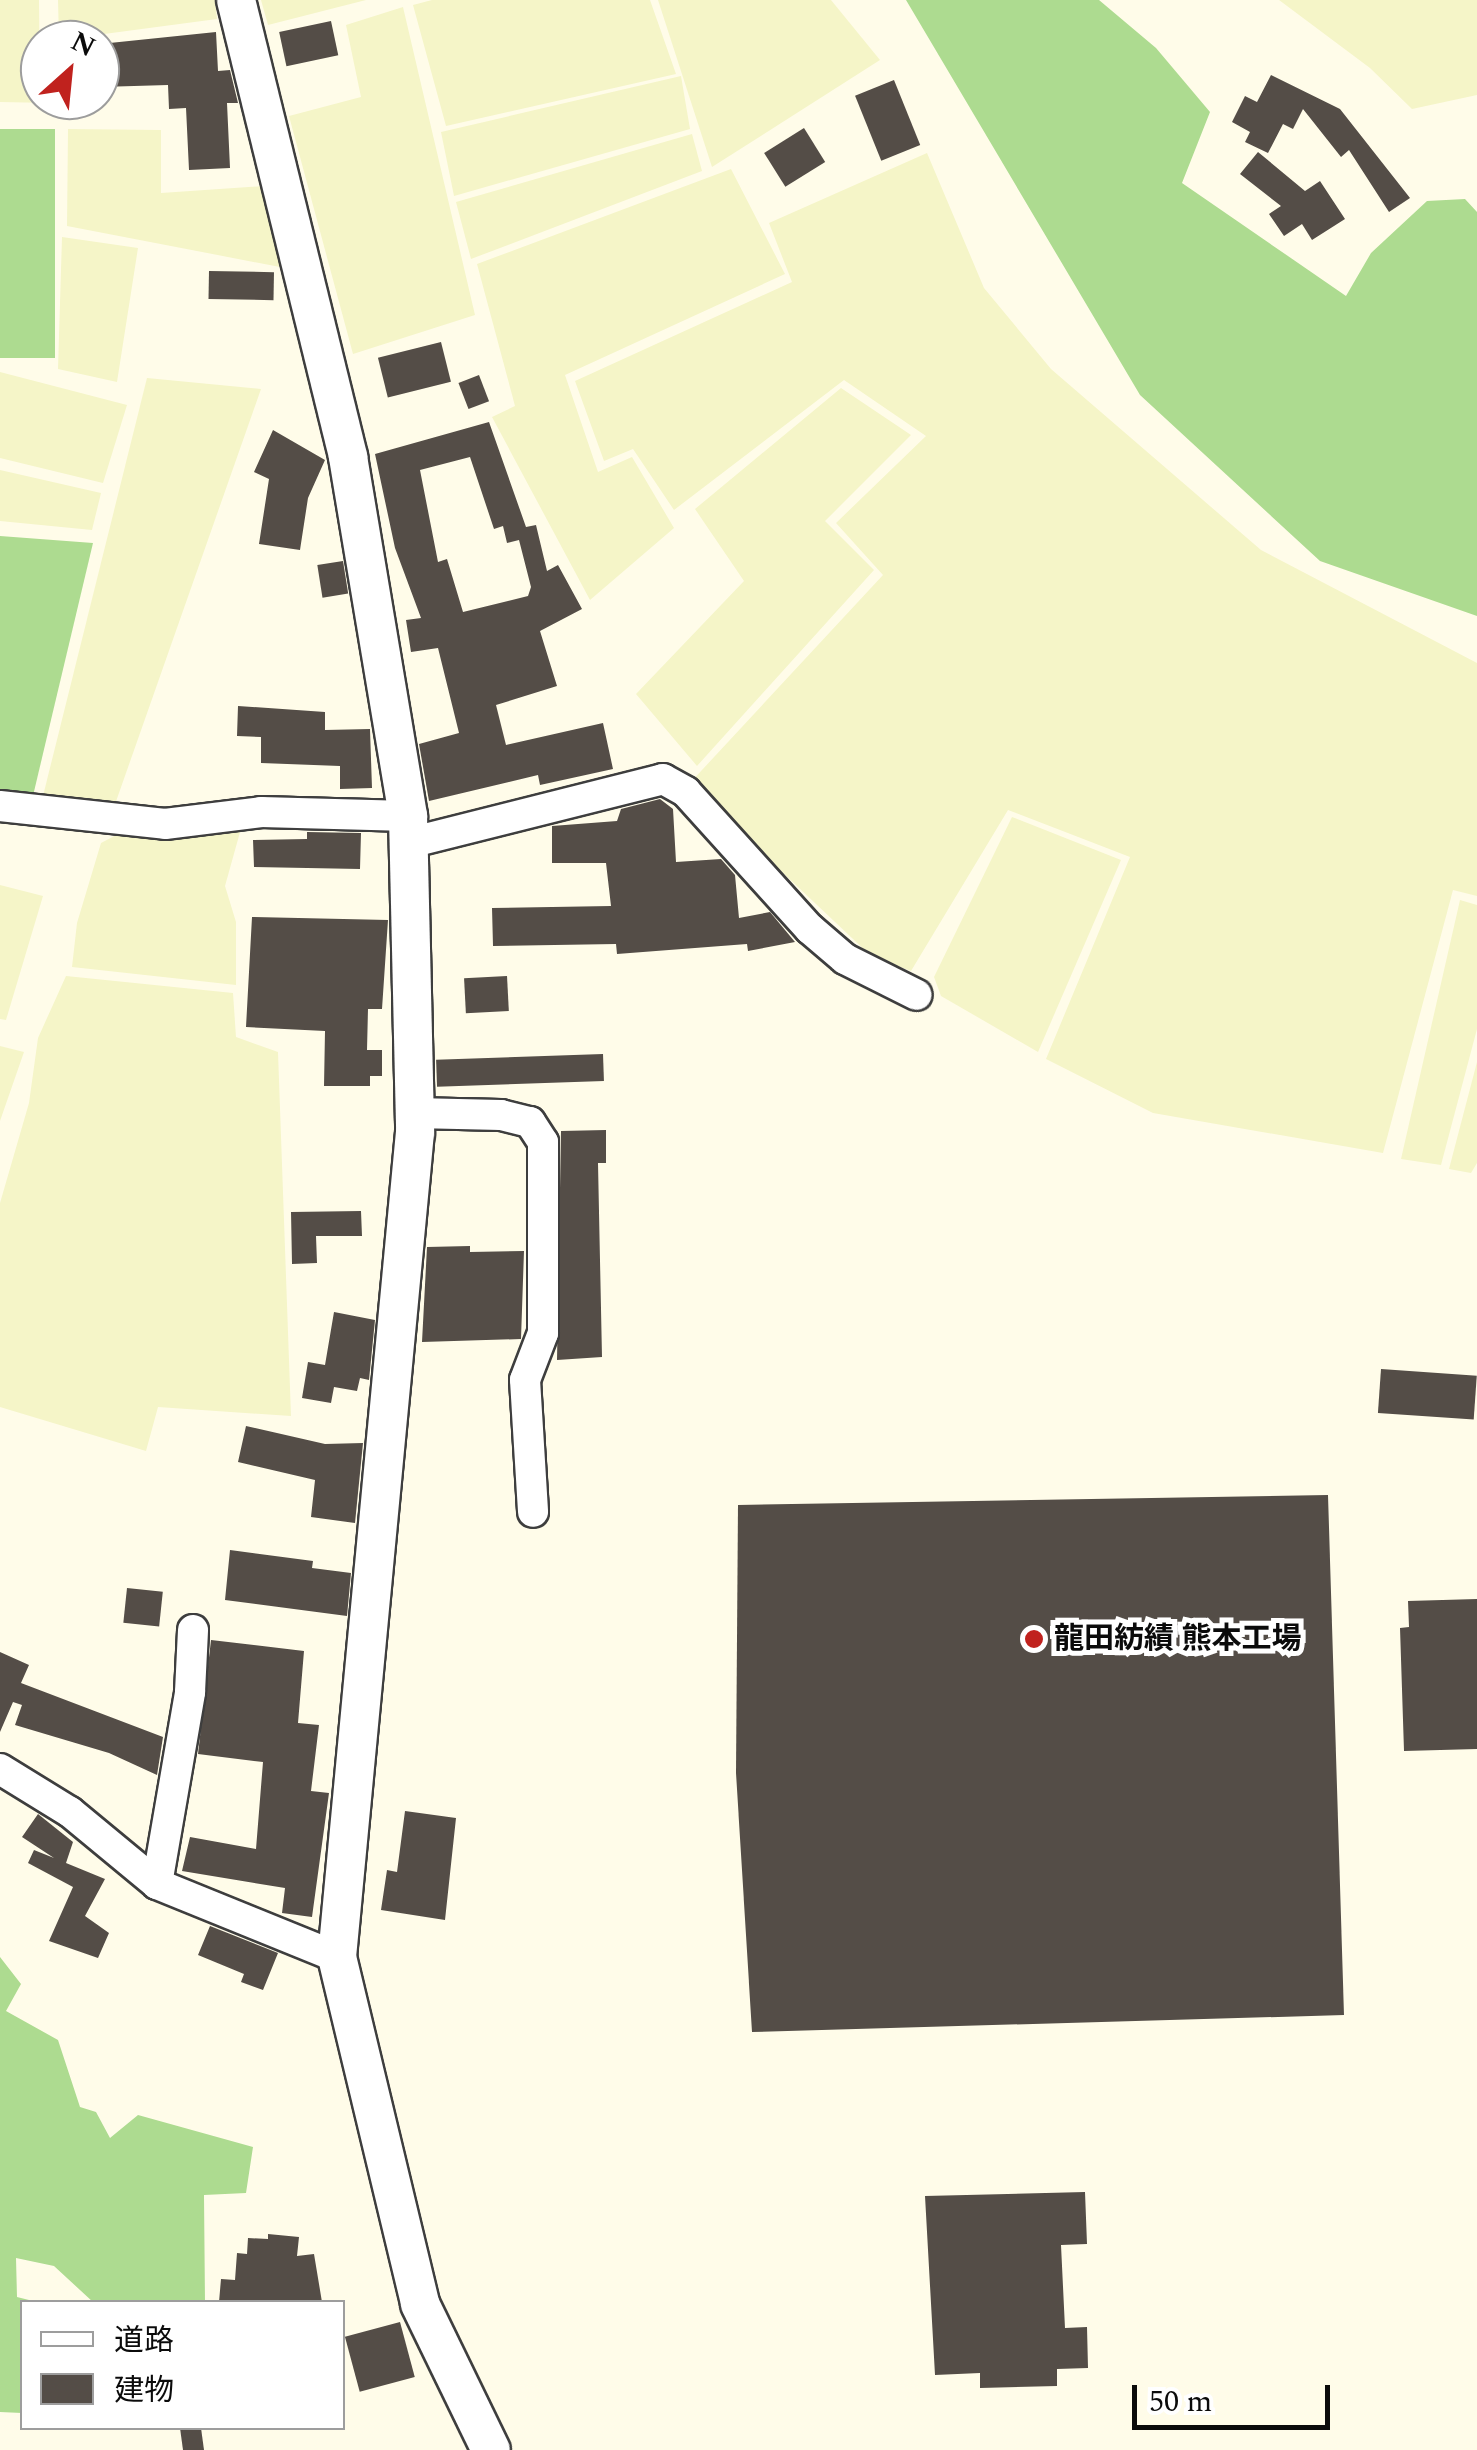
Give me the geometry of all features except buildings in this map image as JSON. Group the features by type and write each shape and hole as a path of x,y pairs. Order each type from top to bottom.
{"street":[{"path":"236,0 348,457 409,829 415,1113 337,1956 420,2304 491,2450"},
{"path":"0,806 165,824 260,812 409,829 663,779 686,792 810,929 846,959 917,995"},
{"path":"415,1113 501,1115 530,1122 543,1142 544,1332 525,1380 533,1512"},
{"path":"157,1884 190,1692 193,1630"},
{"path":"0,1769 70,1812 157,1884 337,1956"}],"green space":[{"path":"0,0 39,0 39,20 20,20 20,102 0,102"},
{"path":"58,0 215,0 217,19 120,32 120,20 58,20"},
{"path":"261,0 366,0 268,25"},
{"path":"432,0 650,0 676,74 446,126 413,5"},
{"path":"658,0 831,0 880,60 712,167"},
{"path":"906,0 1099,0 1156,48 1210,112 1182,183 1346,296 1371,253 1427,201 1465,199 1477,212 1477,616 1320,561 1140,395"},
{"path":"1279,0 1477,0 1477,95 1412,109 1370,68"},
{"path":"403,7 475,315 353,354 289,116 361,97 346,25"},
{"path":"681,76 690,129 454,196 441,132"},
{"path":"0,129 55,129 55,358 0,358"},
{"path":"68,129 161,130 161,193 264,186 280,267 67,226"},
{"path":"692,134 702,171 471,259 456,202"},
{"path":"927,153 984,288 1051,369 1261,550 1477,663 1477,896 1453,890 1383,1153 1153,1113 1046,1059 1130,857 1008,810 911,971 871,956 689,784 883,575 836,523 926,436 844,380 674,510 633,449 604,461 575,381 792,282 769,223"},
{"path":"731,169 785,274 565,375 598,472 632,457 674,528 590,600 492,417 515,406 477,264"},
{"path":"62,237 138,248 117,382 58,369"},
{"path":"0,372 127,405 103,483 0,458"},
{"path":"147,378 261,389 113,810 41,804"},
{"path":"841,388 911,435 825,521 874,570 697,766 636,694 744,581 695,509"},
{"path":"0,470 101,493 92,530 0,521"},
{"path":"0,536 93,543 32,800 0,789"},
{"path":"1012,817 1121,860 1038,1052 941,996 934,977"},
{"path":"242,825 225,886 236,922 236,985 72,967 77,923 101,843 124,831"},
{"path":"0,885 43,896 6,1020 0,1019"},
{"path":"1460,900 1477,905 1477,1029 1441,1165 1401,1159"},
{"path":"66,976 233,993 236,1037 278,1052 291,1416 158,1407 146,1451 0,1407 0,1203 29,1103 38,1038"},
{"path":"0,1046 24,1052 0,1121"},
{"path":"1477,1062 1477,1163 1471,1173 1449,1169"},
{"path":"0,1957 21,1984 6,2011 58,2040 80,2107 96,2112 110,2138 138,2115 253,2147 246,2193 204,2195 205,2300 91,2300 54,2266 16,2258 17,2297 29,2300 20,2300 20,2413 0,2412"}],"place":[{"name":"龍田紡績 熊本工場","path":"1034,1639"}]}
